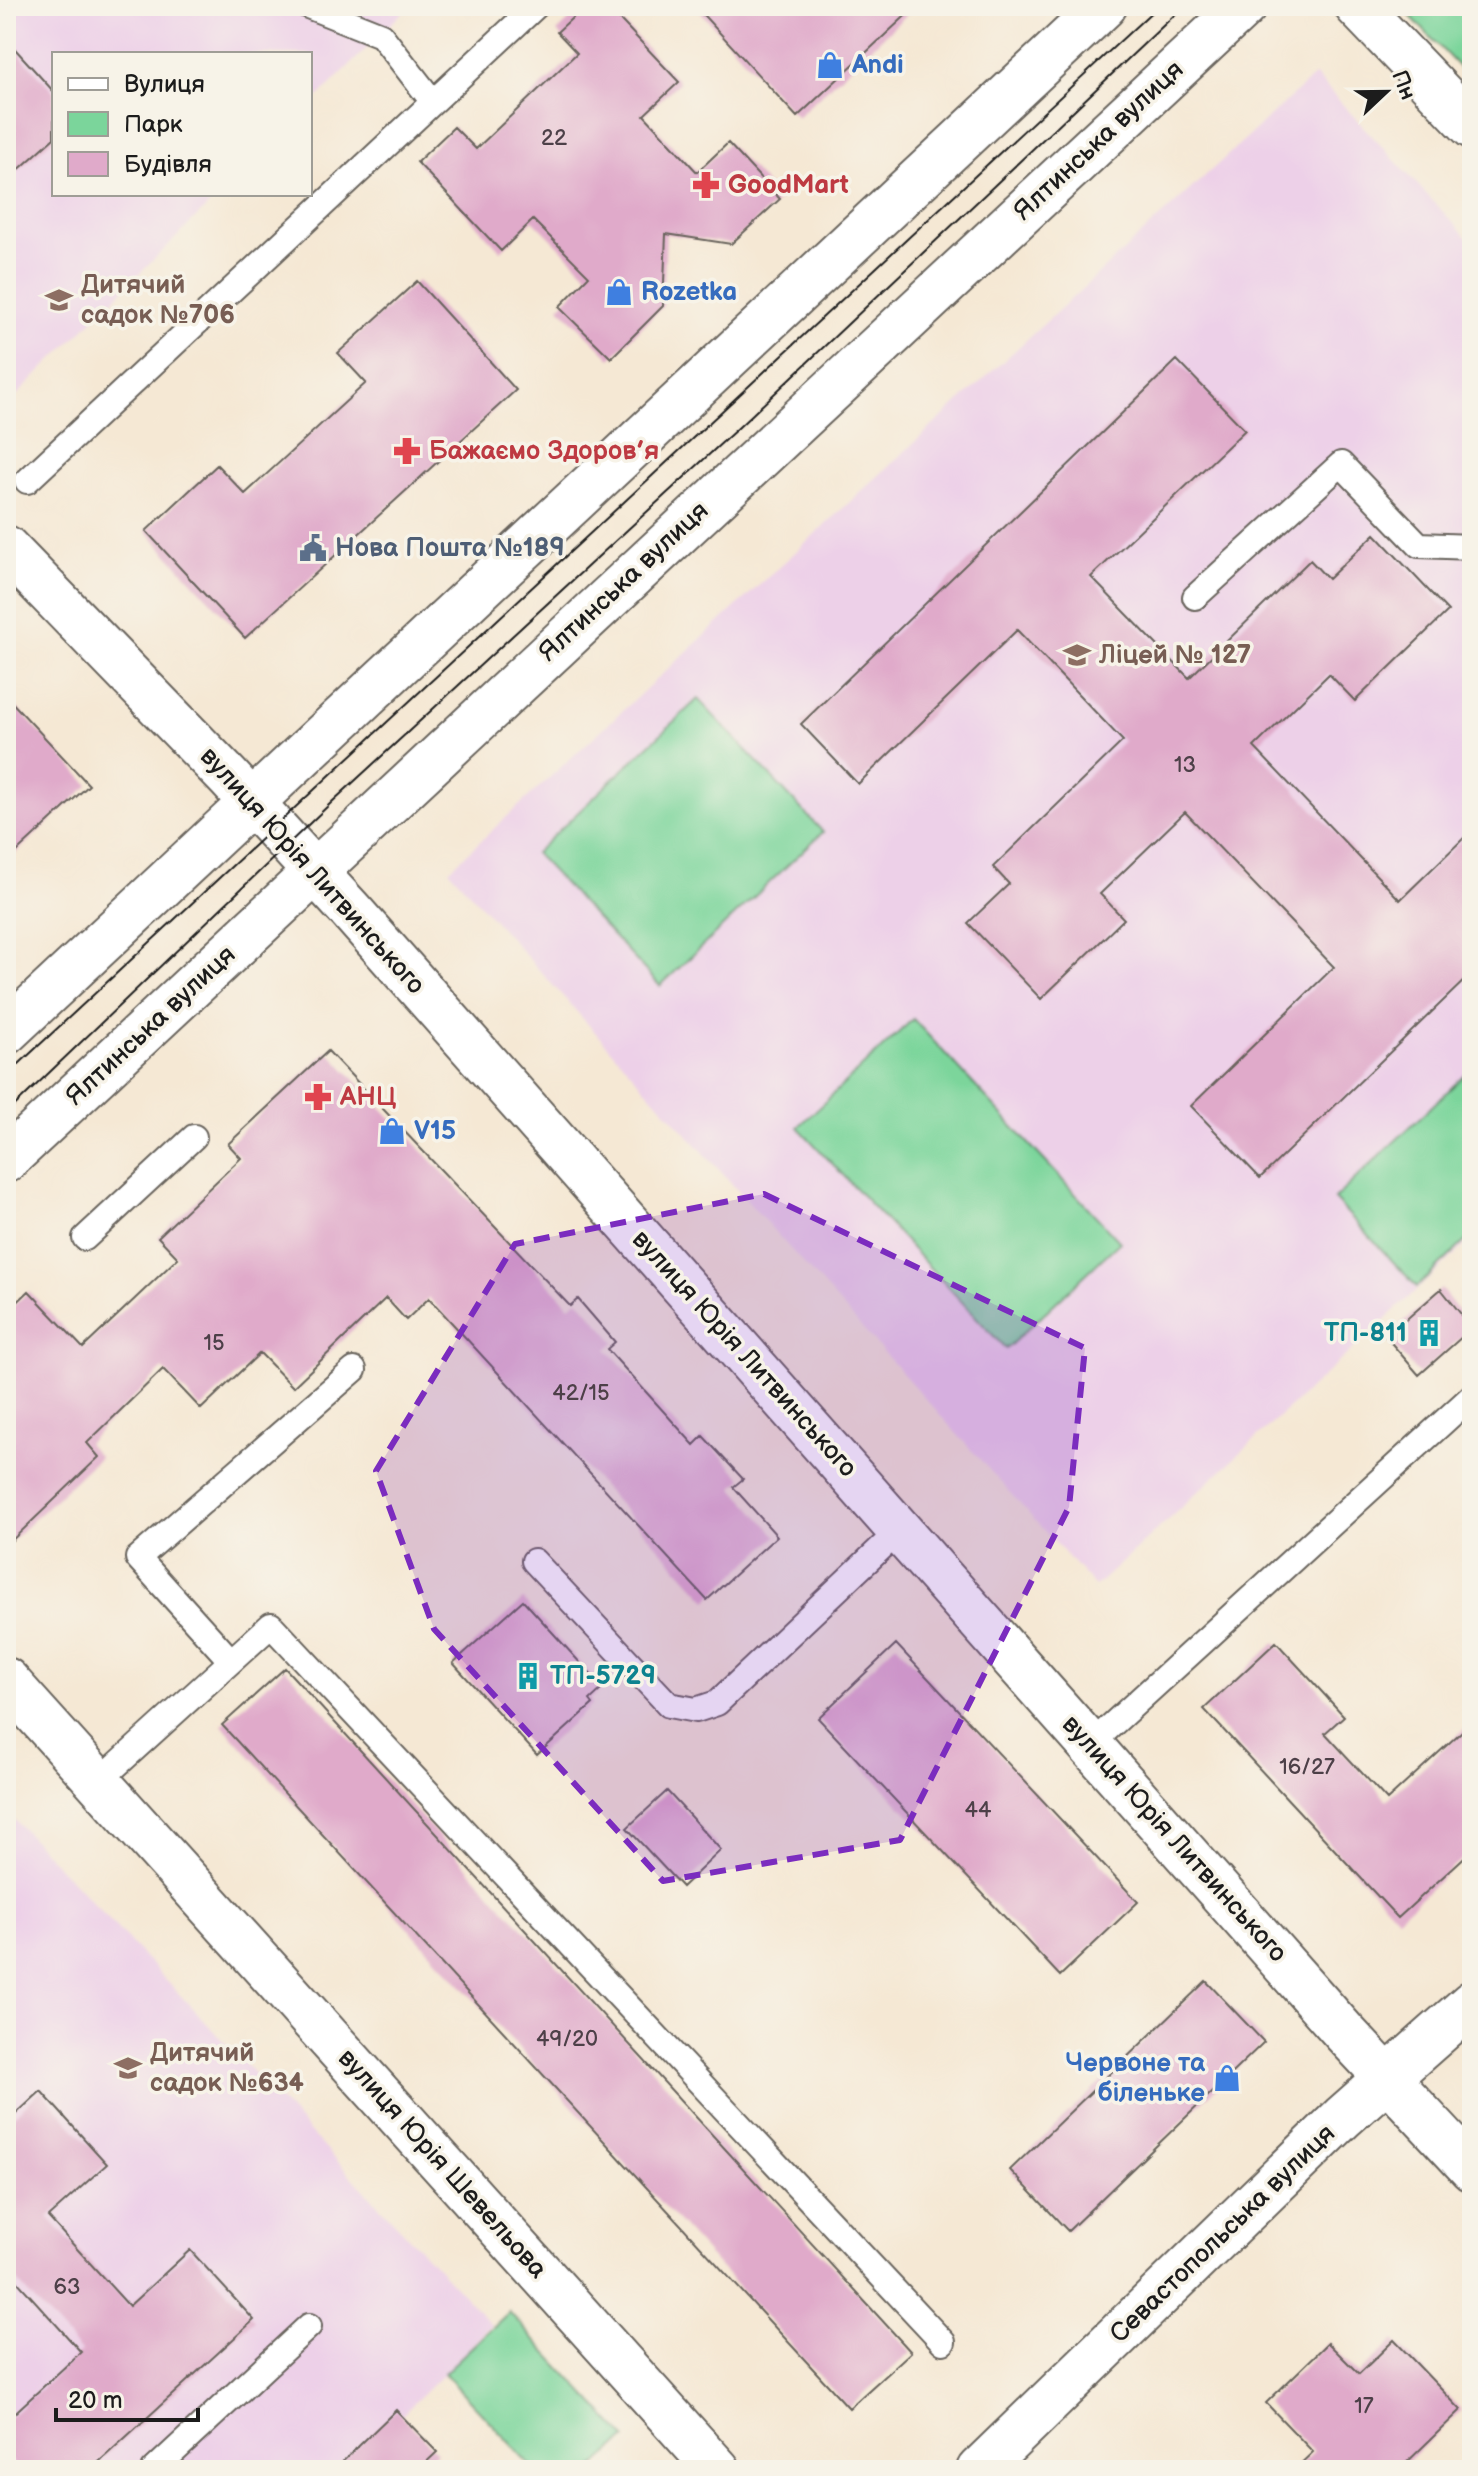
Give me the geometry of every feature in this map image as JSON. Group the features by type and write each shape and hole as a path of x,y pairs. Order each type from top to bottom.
{"street":[{"path":"6,1032 1104,6"},
{"name":"Ялтинська вулиця","path":"6,1160 1244,6"},
{"path":"1357,6 1472,126"},
{"name":"вулиця Юрія Литвинського","path":"6,548 253,804 1388,2079 1472,2169"},
{"name":"вулиця Юрія Шевельова","path":"6,1680 718,2470"},
{"name":"Севастопольська вулиця","path":"979,2470 1343,2117 1472,2003"}],"lane":[{"path":"308,6 381,35 433,102"},
{"path":"27,481 536,6"},
{"path":"1195,597 1341,464 1419,545 1472,547"},
{"path":"85,1238 194,1137"},
{"path":"231,1661 138,1558 354,1370"},
{"path":"1090,1745 1472,1396"},
{"path":"534,1561 669,1705 696,1710 717,1703 900,1530"},
{"path":"98,1782 271,1625 943,2342"},
{"path":"154,2470 309,2326"}],"highlighted area":[{"path":"764,1194 1085,1348 1069,1507 900,1840 663,1881 434,1629 376,1471 515,1244"}],"shaded area":[{"name":"Дитячий садок №706","path":"6,6 409,6 312,103 312,52 52,52 52,196 218,196 6,406"},
{"name":"Ліцей № 127","path":"1315,75 1472,243 1472,1239 1095,1587 449,870"},
{"name":"Дитячий садок №634","path":"6,1811 492,2325 347,2470 6,2470"}],"green space":[{"path":"1401,6 1472,6 1472,81"},
{"path":"698,699 823,832 660,986 535,853"},
{"path":"913,1019 1120,1242 1006,1349 798,1127"},
{"path":"1472,1068 1472,1235 1417,1287 1334,1199"},
{"path":"509,2312 626,2438 591,2470 535,2470 444,2373"}],"building":[{"path":"585,6 607,6 679,82 644,115 697,172 728,143 780,199 731,244 666,234 663,306 611,358 559,307 589,276 533,220 501,251 417,162 454,127 476,149 577,53 557,32"},
{"path":"695,6 916,6 797,117"},
{"path":"6,39 52,90 52,140 6,181"},
{"path":"417,281 516,390 245,638 146,531 217,465 245,494 366,383 338,353"},
{"path":"1177,360 1245,430 1091,577 1189,678 1310,560 1328,579 1375,534 1448,611 1355,701 1329,674 1254,747 1400,900 1472,830 1472,973 1260,1178 1191,1106 1334,967 1185,812 1100,894 1124,919 1041,999 968,923 1009,884 993,867 1123,741 1017,630 858,784 801,724"},
{"path":"6,696 89,785 6,862"},
{"path":"328,1051 570,1306 578,1299 615,1342 607,1349 694,1445 703,1436 743,1479 733,1487 777,1536 707,1600 429,1298 406,1320 386,1298 293,1387 260,1353 201,1409 163,1369 87,1443 99,1457 6,1546 6,1313 29,1291 83,1348 178,1258 158,1237 241,1158 228,1144"},
{"name":"ТП-811","path":"1441,1289 1472,1328 1419,1375 1386,1337"},
{"name":"ТП-5729","path":"523,1600 603,1688 590,1700 593,1704 537,1755 453,1663"},
{"path":"1276,1642 1344,1716 1325,1733 1387,1800 1472,1722 1472,1850 1398,1918 1204,1709"},
{"path":"896,1644 1138,1902 1060,1976 818,1718"},
{"path":"285,1668 911,2352 849,2408 222,1725"},
{"path":"667,1791 721,1850 682,1887 627,1828"},
{"path":"1206,1981 1264,2042 1068,2231 1010,2170"},
{"path":"41,2091 107,2164 48,2217 129,2306 190,2250 254,2320 90,2470 19,2470 6,2455 6,2421 81,2352 6,2269 6,2123"},
{"path":"1394,2340 1461,2410 1399,2470 1294,2470 1313,2452 1266,2403 1328,2343 1359,2374"},
{"path":"396,2410 437,2452 418,2470 334,2470"}],"tram line":[{"path":"6,1076 1158,6"},
{"path":"6,1114 332,802 739,427 1184,6"}],"place":[{"name":"Andi","path":"830,65"},
{"name":"GoodMart","path":"706,185"},
{"name":"Rozetka","path":"619,292"},
{"name":"Дитячий садок №706","path":"59,300"},
{"name":"Бажаємо Здоров’я","path":"407,451"},
{"name":"Нова Пошта №189","path":"313,548"},
{"name":"Ліцей № 127","path":"1077,655"},
{"name":"АНЦ","path":"318,1097"},
{"name":"V15","path":"392,1131"},
{"name":"ТП-811","path":"1429,1333"},
{"name":"ТП-5729","path":"528,1676"},
{"name":"Дитячий садок №634","path":"128,2068"},
{"name":"Червоне та біленьке","path":"1227,2078"}]}
